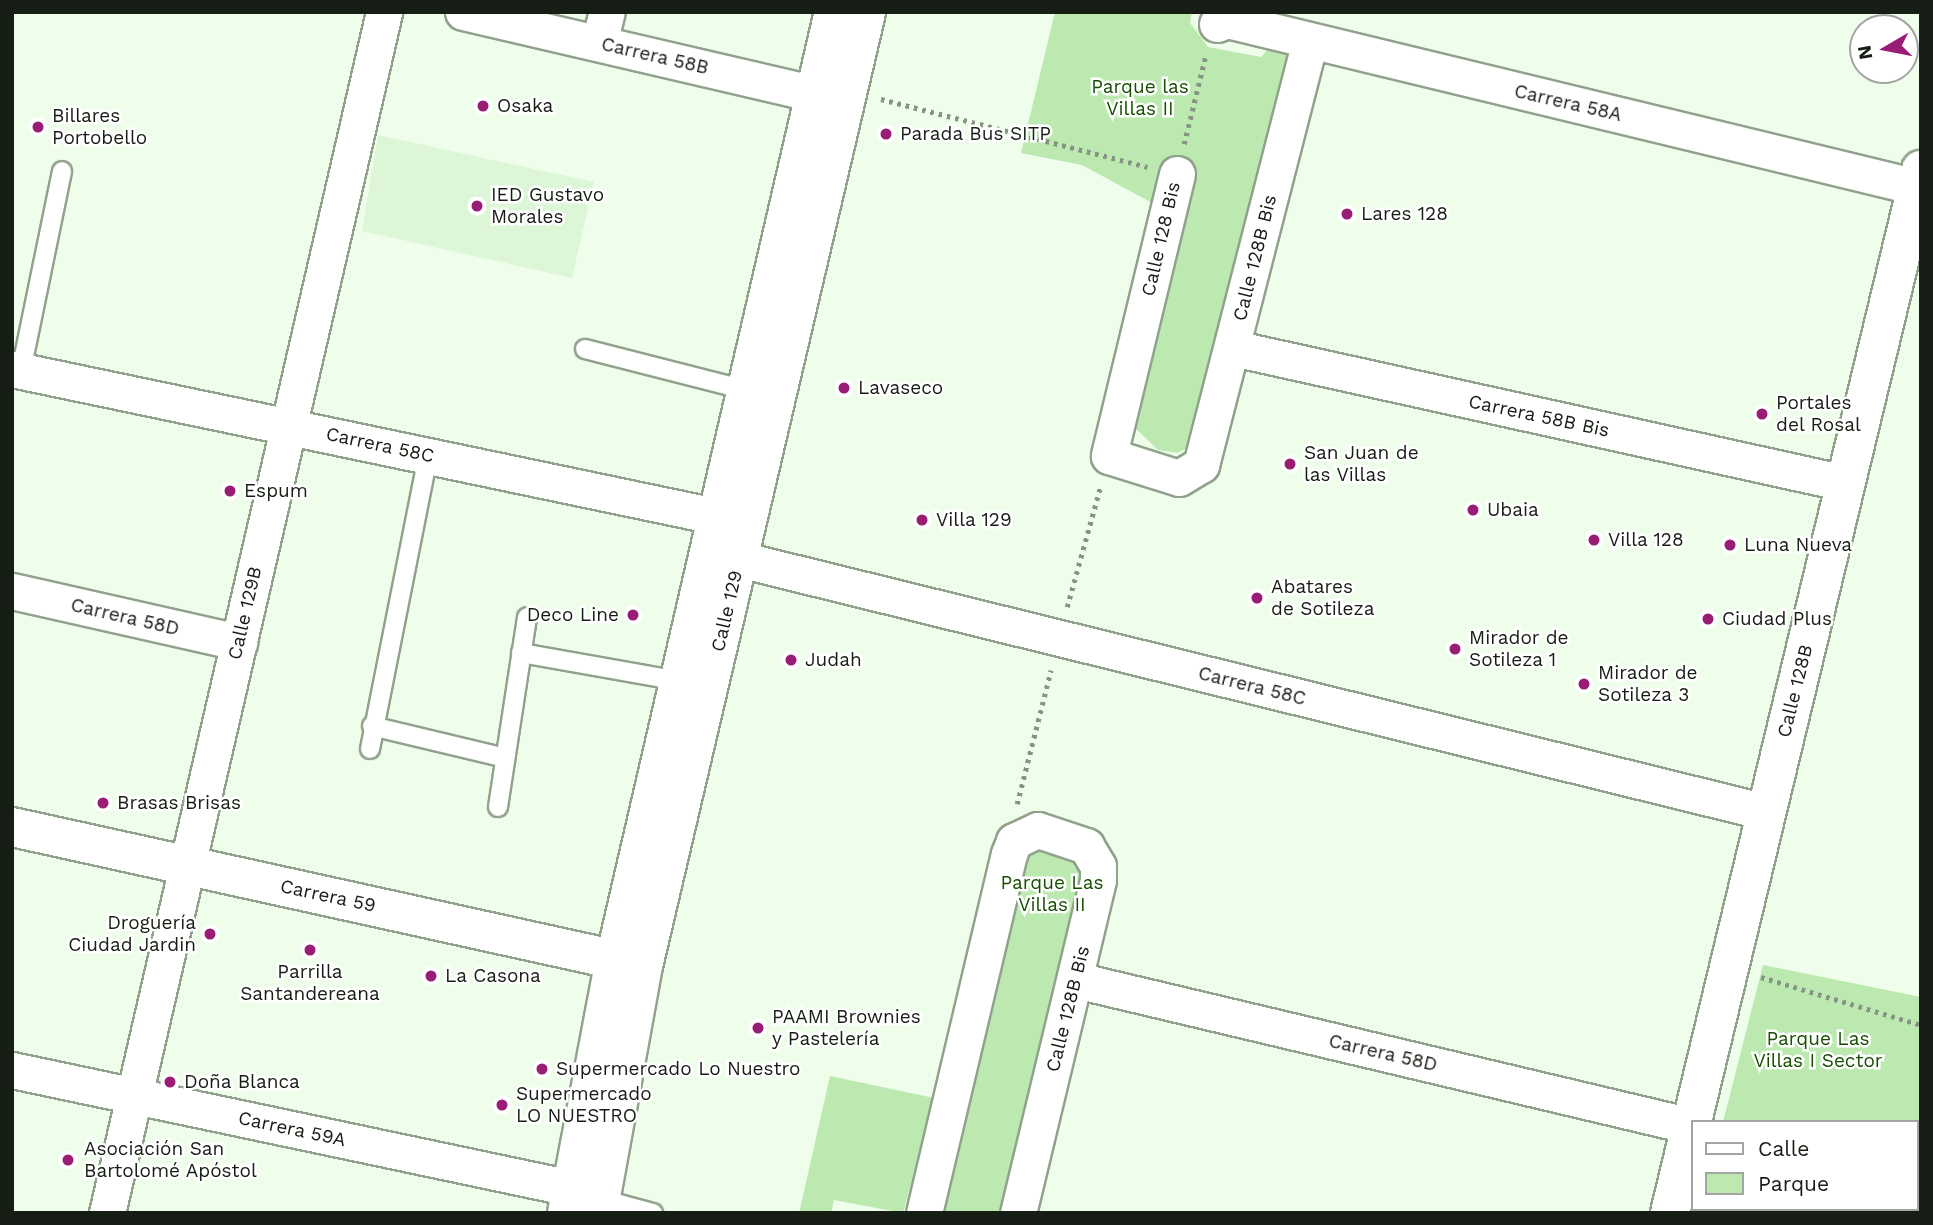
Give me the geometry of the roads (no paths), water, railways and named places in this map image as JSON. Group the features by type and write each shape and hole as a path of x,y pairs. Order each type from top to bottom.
{"main road":[{"name":"Calle 129","path":"584,1203 680,681 732,519 837,95 834,12"},
{"name":"Calle 129","path":"629,962 739,559 732,519 746,390 837,95 866,12"},
{"name":"Calle 128B","path":"1692,1120 1919,182"},
{"name":"Carrera 59","path":"12,827 629,962"},
{"name":"Calle 128B","path":"1670,1213 1692,1122"}],"street":[{"name":"Calle 129B","path":"107,1213 384,12"},
{"name":"Carrera 58B","path":"463,12 603,28 837,95"},
{"name":"Carrera 58A","path":"1217,24 1227,20 1919,182"},
{"name":"Calle 128B Bis","path":"1195,473 1233,348 1310,41"},
{"name":"Calle 128 Bis","path":"1177,174 1109,456 1179,478 1195,473"},
{"name":"Carrera 58B Bis","path":"1233,348 1845,483"},
{"name":"Carrera 58C","path":"17,370 732,519"},
{"name":"Carrera 58C","path":"739,559 1766,812"},
{"name":"Carrera 58D","path":"12,591 239,642"},
{"name":"Calle 128B Bis","path":"924,1213 1009,854 1022,834 1038,830 1086,846 1098,866 1076,980 1018,1213"},
{"name":"Carrera 58D","path":"1076,980 1691,1126"},
{"name":"Carrera 59A","path":"12,1070 134,1096 584,1203"}],"lane":[{"path":"17,370 62,171"},
{"path":"585,349 746,390"},
{"path":"370,749 372,726 428,455"},
{"path":"498,807 527,617"},
{"path":"521,653 680,681"},
{"path":"372,726 505,758"},
{"path":"584,1203 653,1213"}],"place":[{"name":"Osaka","path":"483,106"},
{"name":"Billares Portobello","path":"38,127"},
{"name":"Parada Bus SITP","path":"886,134"},
{"name":"IED Gustavo Morales","path":"477,206"},
{"name":"Lares 128","path":"1347,214"},
{"name":"Lavaseco","path":"844,388"},
{"name":"Portales del Rosal","path":"1762,414"},
{"name":"San Juan de las Villas","path":"1290,464"},
{"name":"Espum","path":"230,491"},
{"name":"Ubaia","path":"1473,510"},
{"name":"Villa 129","path":"922,520"},
{"name":"Villa 128","path":"1594,540"},
{"name":"Luna Nueva","path":"1730,545"},
{"name":"Abatares de Sotileza","path":"1257,598"},
{"name":"Deco Line","path":"633,615"},
{"name":"Ciudad Plus","path":"1708,619"},
{"name":"Mirador de Sotileza 1","path":"1455,649"},
{"name":"Judah","path":"791,660"},
{"name":"Mirador de Sotileza 3","path":"1584,684"},
{"name":"Brasas Brisas","path":"103,803"},
{"name":"Droguería Ciudad Jardin","path":"210,934"},
{"name":"Parrilla Santandereana","path":"310,950"},
{"name":"La Casona","path":"431,976"},
{"name":"PAAMI Brownies y Pastelería","path":"758,1028"},
{"name":"Supermercado Lo Nuestro","path":"542,1069"},
{"name":"Doña Blanca","path":"170,1082"},
{"name":"Supermercado LO NUESTRO","path":"502,1105"},
{"name":"Asociación San Bartolomé Apóstol","path":"68,1160"}],"park label":[{"name":"Parque las Villas II","path":"1140,98"},
{"name":"Parque Las Villas II","path":"1052,894"},
{"name":"Parque Las Villas I Sector","path":"1818,1050"}]}
